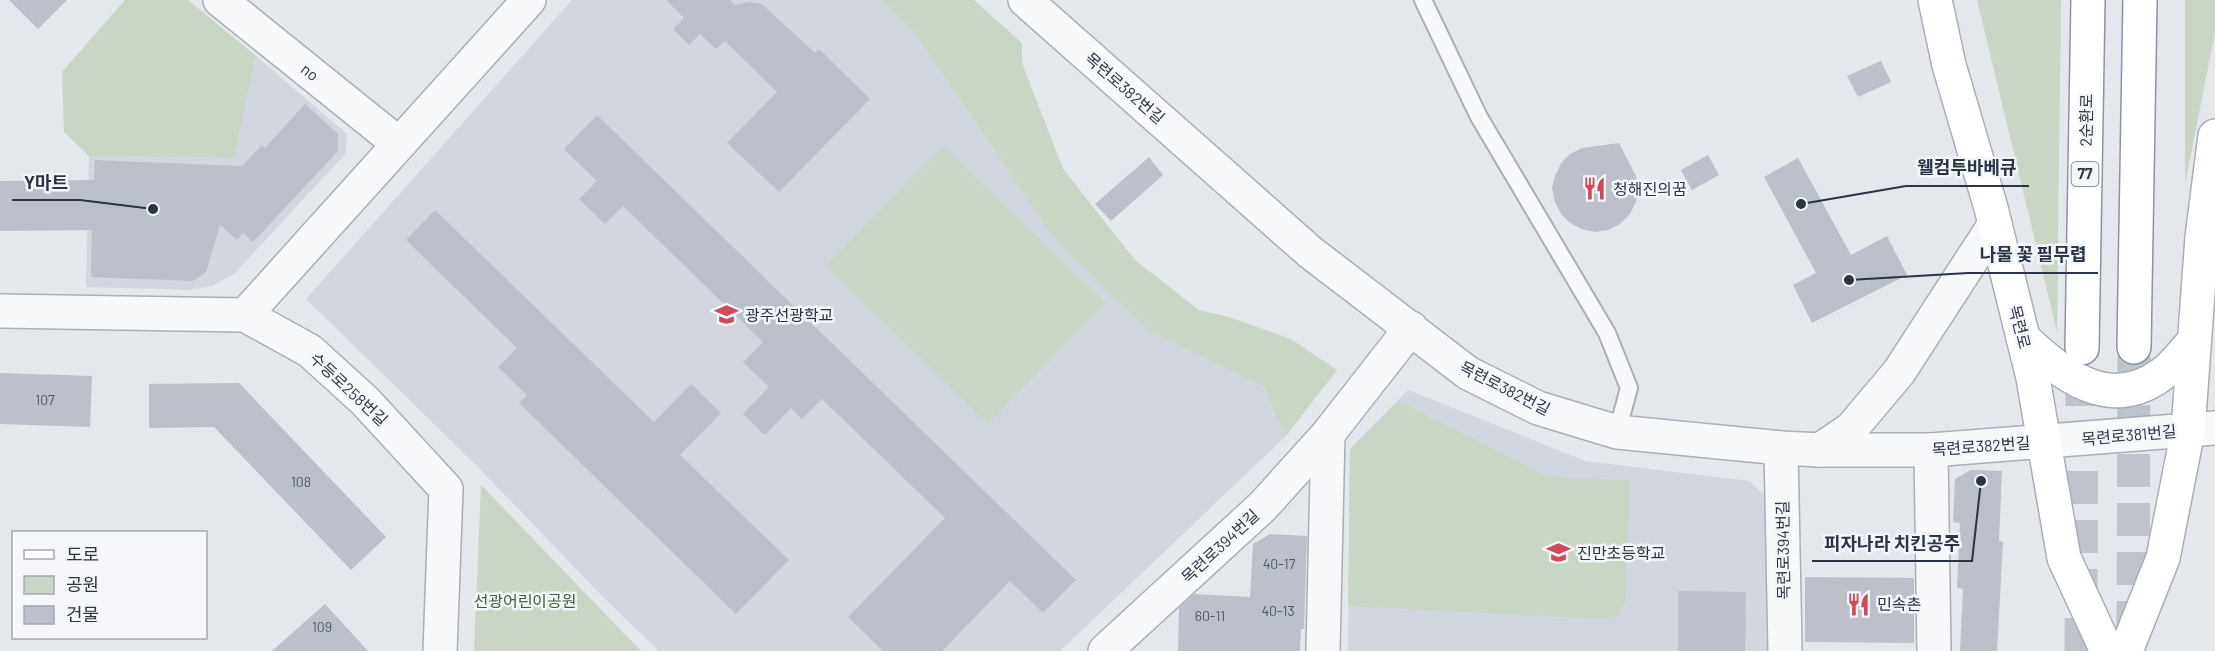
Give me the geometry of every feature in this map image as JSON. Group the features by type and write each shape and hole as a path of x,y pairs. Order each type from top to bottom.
{"main road":[{"name":"목련로","path":"1935,0 1949,65 1995,224 2033,378 2064,558 2107,651"},
{"name":"2순환로","path":"2082,348 2088,0"},
{"path":"2134,347 2140,0"},
{"path":"2126,651 2163,558 2201,429 2193,342 2202,237 2215,136"},
{"path":"2023,338 2051,365 2090,387 2111,391 2136,387 2160,375 2193,342"}],"street":[{"name":"no","path":"220,0 399,144"},
{"path":"245,315 529,0"},
{"name":"목련로382번길","path":"1028,2 1310,252 1468,373 1538,408 1617,432 1781,448 1931,450 2043,442"},
{"path":"1820,450 1851,429 1899,372 1995,224"},
{"name":"수등로258번길","path":"0,311 245,315 310,351 365,401 446,489 440,651"},
{"name":"목련로394번길","path":"1106,651 1263,506 1328,434 1411,328"},
{"name":"목련로381번길","path":"2043,442 2201,429"},
{"path":"1323,651 1328,434"},
{"name":"목련로394번길","path":"1781,448 1785,651"},
{"path":"1931,450 1934,651"}],"lane":[{"path":"1423,0 1479,117 1607,333 1629,388 1617,432"}],"shaded area":[{"name":"광주선광학교","path":"572,0 882,0 917,35 1149,331 1263,387 1286,436 1060,651 659,651 602,596 478,467 306,299"},
{"path":"256,56 347,134 346,153 235,273 212,286 189,290 86,287 89,156 234,158"},
{"name":"진만초등학교","path":"1408,390 1585,461 1749,481 1769,499 1771,651 1348,651 1350,449"}],"green space":[{"path":"125,0 188,0 256,56 234,158 89,156 64,132 62,72"},
{"path":"882,0 974,0 1022,43 1022,63 1063,169 1135,260 1199,310 1229,317 1291,339 1337,370 1286,436 1263,387 1149,331 1054,238 917,35"},
{"path":"1977,0 2061,0 2057,332"},
{"path":"2185,0 2215,0 2215,32 2185,185"},
{"path":"943,146 1106,303 988,424 826,266"},
{"path":"1399,401 1542,474 1566,478 1630,480 1625,603 1617,616 1603,619 1348,606 1350,449"},
{"name":"선광어린이공원","path":"481,485 641,651 474,651"}],"building":[{"path":"9,0 67,0 38,29"},
{"path":"666,0 730,0 735,5 749,2 762,4 815,53 819,49 870,99 779,192 727,143 777,92 725,41 716,49 700,34 689,45 673,29 684,18"},
{"path":"1881,61 1891,82 1858,97 1847,76"},
{"path":"305,104 338,134 338,151 253,242 243,233 237,240 220,225 206,272 193,281 91,277 92,230 0,231 0,181 94,180 95,160 242,166 262,145 265,148"},
{"path":"597,115 1076,580 1043,613 1010,581 942,651 883,651 848,617 945,518 822,399 802,419 791,408 765,435 743,414 769,387 743,362 763,342 623,206 605,224 579,199 597,181 564,149"},
{"name":"청해진의꿈","path":"1619,143 1636,176 1638,189 1636,202 1630,214 1620,224 1608,230 1595,232 1570,223 1561,214 1552,188 1561,163 1570,154 1582,148"},
{"path":"1708,155 1719,175 1692,190 1681,170"},
{"path":"1149,157 1163,175 1111,221 1095,204"},
{"path":"1798,158 1851,255 1887,236 1907,275 1812,323 1793,285 1816,273 1764,177"},
{"path":"435,210 654,422 691,384 721,413 680,455 789,560 736,614 519,403 527,395 498,367 517,348 406,240"},
{"path":"0,373 92,376 90,427 0,424"},
{"path":"239,383 386,537 351,570 214,427 149,428 149,384"},
{"path":"1971,470 2002,471 1999,541 2003,542 1997,651 1960,651 1963,589 1957,588 1960,523 1953,522 1955,479"},
{"path":"1270,534 1307,536 1304,629 1301,629 1300,651 1178,651 1179,608 1194,594 1250,597 1253,544"},
{"path":"1805,577 1914,578 1914,643 1805,642"},
{"path":"1678,591 1746,592 1745,651 1678,651"},
{"path":"325,604 368,651 272,651"}],"tunnel":[{"path":"2133,634 2134,347"},
{"path":"2081,651 2082,356"}],"place":[{"name":"청해진의꿈","path":"1595,189"},
{"name":"웰컴투바베큐","path":"1801,204"},
{"name":"Y마트","path":"153,209"},
{"name":"나물 꽃 필무렵","path":"1849,280"},
{"name":"광주선광학교","path":"727,315"},
{"name":"피자나라 치킨공주","path":"1981,481"},
{"name":"진만초등학교","path":"1559,553"},
{"name":"민속촌","path":"1859,604"}]}
